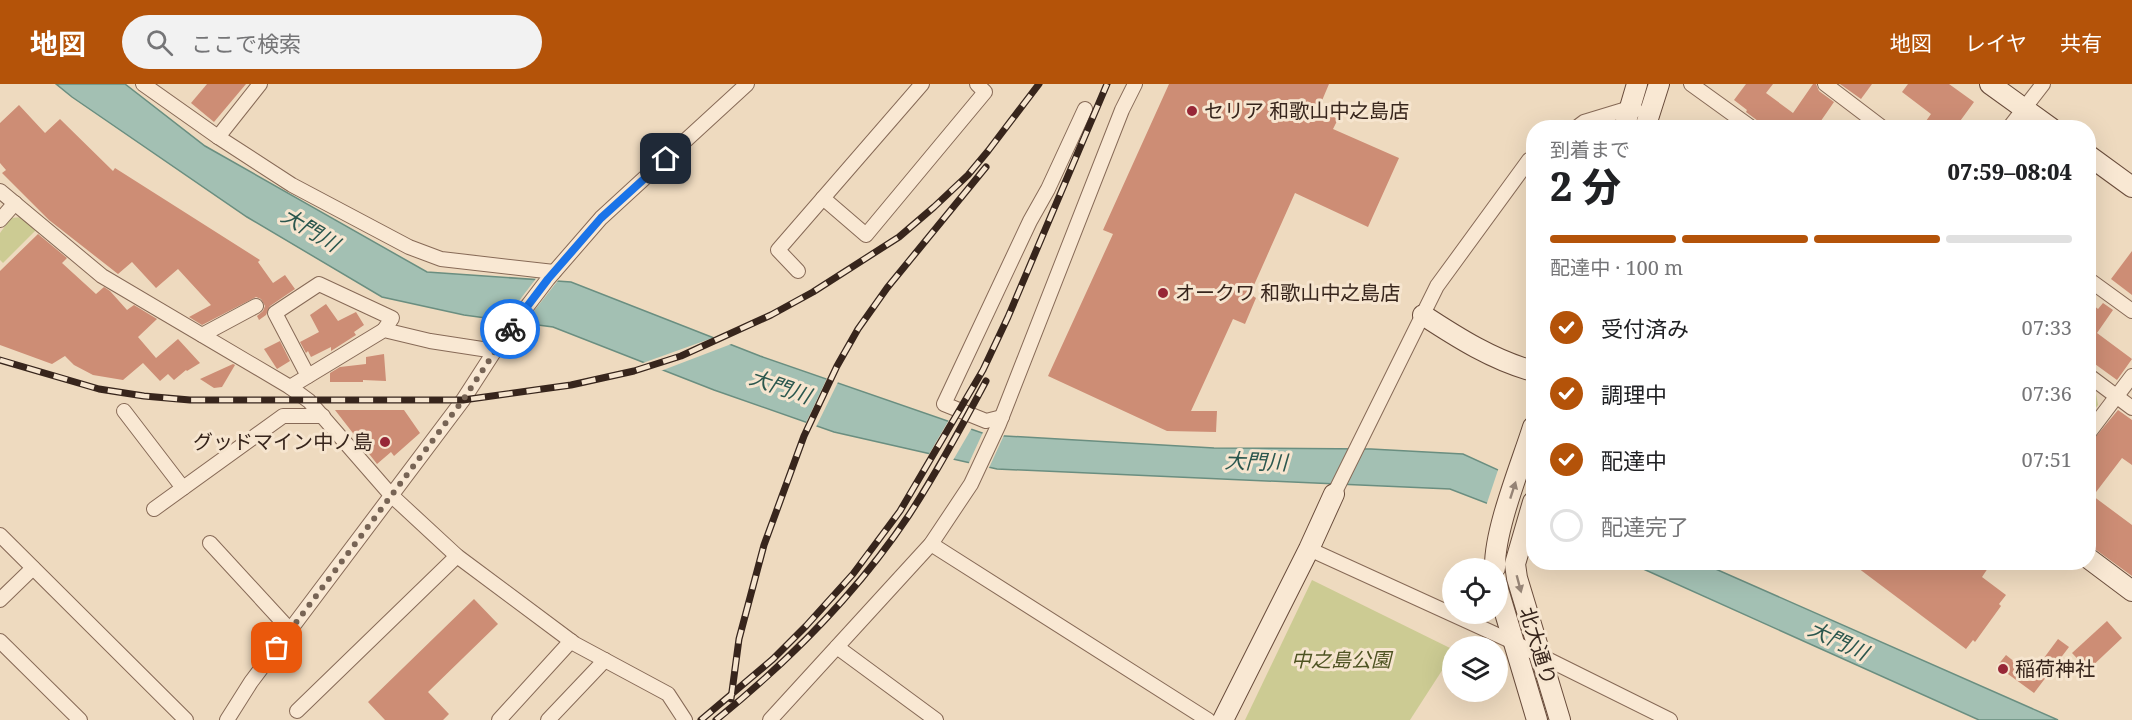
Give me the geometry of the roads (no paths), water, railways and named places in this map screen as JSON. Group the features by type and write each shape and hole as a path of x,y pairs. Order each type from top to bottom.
{"street":[{"path":"143,84 292,185 409,247 441,259 551,275"},
{"path":"218,137 260,84"},
{"path":"227,720 251,682 463,400 503,338 551,275 601,218 747,84"},
{"path":"798,271 778,250 922,84"},
{"path":"823,198 866,235 985,92 977,84"},
{"path":"770,720 931,544 971,484 1001,421 1122,110 1135,84"},
{"path":"1626,120 1637,84"},
{"path":"1648,120 1659,84"},
{"path":"1691,84 1741,120"},
{"path":"1825,84 1873,120"},
{"path":"1990,84 2039,120"},
{"path":"2015,120 2043,84"},
{"path":"1630,108 1647,120"},
{"path":"1591,120 1630,108"},
{"path":"1001,421 986,421 944,404 1085,109"},
{"path":"2096,161 2132,187"},
{"path":"1223,720 1437,286 1526,164"},
{"path":"0,191 102,276 290,387 309,401 390,495 457,556 571,641 668,694 685,720"},
{"path":"0,220 15,203"},
{"path":"290,387 309,376 384,330 392,318 319,284 275,314 309,376"},
{"path":"2096,285 2132,311"},
{"path":"202,335 256,306"},
{"path":"1424,315 1459,339 1512,365 1526,369"},
{"path":"384,330 430,341 495,351"},
{"path":"2096,424 2132,376"},
{"path":"2096,381 2132,408"},
{"path":"124,411 183,488"},
{"path":"154,509 283,416 323,416"},
{"path":"1495,558 1504,518 1526,449"},
{"name":"北大通り","path":"1526,528 1515,564 1517,578 1560,720"},
{"path":"0,535 186,720"},
{"path":"210,543 290,630"},
{"path":"931,544 1208,720"},
{"path":"1309,549 1515,643 1670,720"},
{"path":"297,711 457,556"},
{"path":"2096,564 2132,591"},
{"path":"0,600 33,568"},
{"name":"北大通り","path":"1508,621 1538,720"},
{"path":"0,641 80,720"},
{"path":"499,720 571,641"},
{"path":"837,647 936,720"},
{"path":"548,720 605,660"}],"water":[{"name":"大門川","path":"56,84 125,84 205,146 427,272 571,282 760,356 988,435 1214,448 1371,449 1463,454 1526,483 1526,518 1450,489 997,469 834,432 714,390 553,327 464,315 382,297 247,217"},
{"name":"大門川","path":"1646,570 1718,570 2058,720 1979,720"}],"railway":[{"path":"0,360 99,389 190,400 463,400 571,385 634,371 681,356 771,315 813,292 899,237 968,175 1039,84"},
{"path":"701,720 773,659 806,626 853,574 900,511 983,370 1008,317 1107,84"},
{"path":"731,699 739,639 764,545 804,436 837,366 858,329 887,288 986,167"},
{"path":"716,720 795,650 867,572 919,499 986,381"}],"place":[{"name":"セリア 和歌山中之島店","path":"1192,111"},
{"name":"オークワ 和歌山中之島店","path":"1163,293"},
{"name":"グッドマイン中ノ島","path":"385,442"},
{"name":"稲荷神社","path":"2003,669"}],"park label":[{"name":"中之島公園","path":"1341,660"}]}
